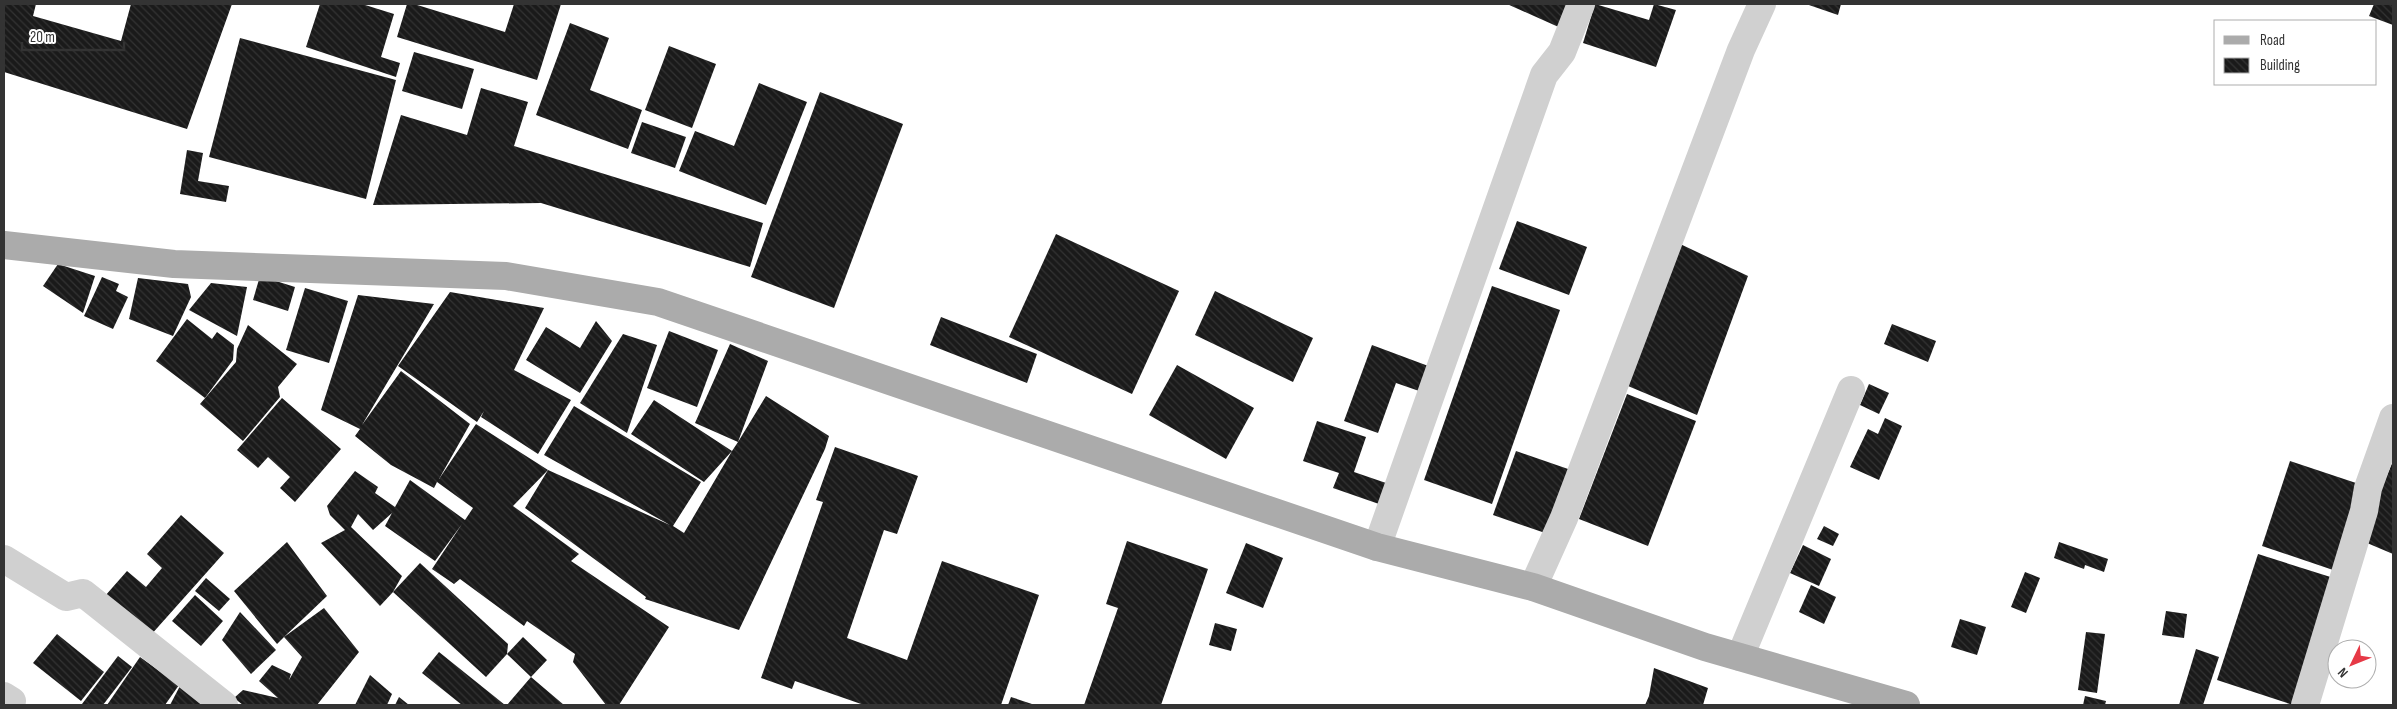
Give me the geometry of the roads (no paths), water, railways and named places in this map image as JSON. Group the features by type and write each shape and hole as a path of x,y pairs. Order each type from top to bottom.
{"main road":[{"path":"4,245 174,264 506,276 658,302 1377,547 1533,587 1705,647 1906,705"}],"street":[{"path":"1377,547 1544,75 1562,52 1581,4"},
{"path":"1533,587 1564,518 1741,50 1762,4"},
{"path":"1740,657 1851,390"},
{"path":"2304,705 2361,520 2368,488 2393,418"},
{"path":"4,559 66,597 83,593 224,705"}]}
